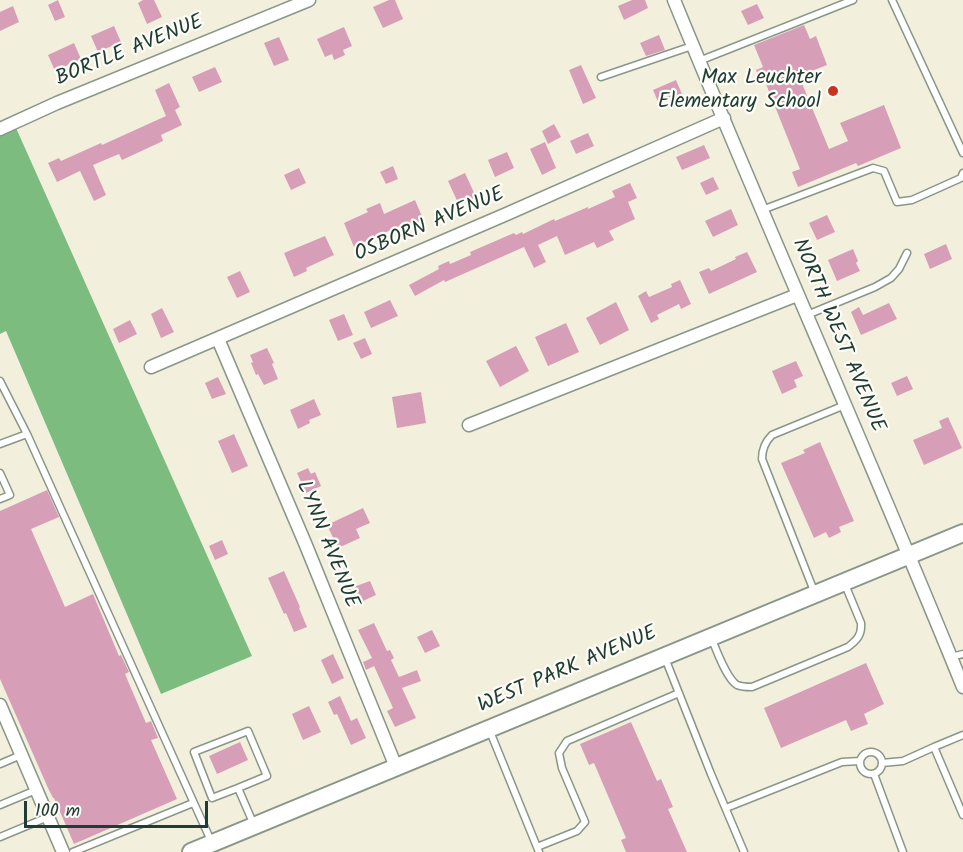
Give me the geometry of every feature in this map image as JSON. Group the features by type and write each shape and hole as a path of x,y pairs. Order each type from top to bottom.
{"main road":[{"name":"WEST PARK AVENUE","path":"191,852 963,533"}],"street":[{"name":"BORTLE AVENUE","path":"0,129 57,103 309,0"},
{"name":"NORTH WEST AVENUE","path":"674,0 806,315 910,555 957,656 963,687"},
{"name":"OSBORN AVENUE","path":"151,367 724,118"},
{"path":"469,425 798,295"},
{"name":"LYNN AVENUE","path":"218,339 396,767"},
{"path":"0,705 5,733 21,754 62,852"}],"lane":[{"path":"699,61 853,0"},
{"path":"892,0 963,153"},
{"path":"602,77 692,46"},
{"path":"762,210 873,168 884,171 897,202 912,200 961,178 963,173"},
{"path":"806,315 875,287 891,278 899,269 907,253"},
{"path":"0,381 27,434 212,843"},
{"path":"815,593 762,459 762,450 772,435 845,405"},
{"path":"0,444 27,434"},
{"path":"0,472 10,495 0,499"},
{"path":"710,637 730,679 743,687 752,687 848,647 860,637 861,623 844,582"},
{"path":"664,656 744,852"},
{"path":"489,728 538,849 577,831 585,822 562,768 559,753 567,741 679,693"},
{"path":"248,731 267,776 238,788 212,798 194,753 248,731"},
{"path":"882,763 903,761 963,735"},
{"path":"934,747 963,815"},
{"path":"870,752 877,754 882,763 880,770 870,775 863,772 860,761 863,755 870,752"},
{"path":"0,764 21,754"},
{"path":"726,808 842,762 860,761"},
{"path":"874,774 903,852"},
{"path":"238,788 255,826"},
{"path":"0,805 36,790"},
{"path":"73,852 194,802"},
{"path":"0,837 48,817"}],"green space":[{"path":"12,119 252,656 161,694 6,331 0,334 0,124"}],"building":[{"path":"58,0 65,17 55,21 48,5"},
{"path":"143,0 154,0 162,17 147,24 138,3"},
{"path":"389,0 395,0 403,19 383,28 373,7"},
{"path":"632,0 645,0 648,8 624,20 618,6"},
{"path":"757,4 764,18 748,25 741,11"},
{"path":"13,6 19,22 0,31 0,12"},
{"path":"804,25 810,39 816,36 827,65 799,76 829,149 848,141 840,123 884,105 901,148 858,166 856,163 798,187 792,172 800,169 764,79 761,81 756,70 763,67 754,45"},
{"path":"114,26 121,42 98,52 91,36"},
{"path":"344,27 352,46 343,50 345,55 334,60 332,54 325,57 317,39"},
{"path":"659,35 665,50 646,56 640,43"},
{"path":"279,37 289,60 274,66 264,43"},
{"path":"74,43 81,59 55,71 48,55"},
{"path":"581,65 596,98 583,104 569,70"},
{"path":"215,67 222,82 199,92 192,77"},
{"path":"676,80 682,94 659,104 653,90"},
{"path":"169,83 180,107 175,110 182,125 161,135 163,141 122,160 119,154 93,165 106,195 94,201 80,171 57,182 48,163 59,158 61,161 101,143 102,145 166,116 155,90"},
{"path":"554,124 561,137 548,144 542,131"},
{"path":"588,133 594,146 576,154 570,141"},
{"path":"545,142 556,168 542,175 530,149"},
{"path":"704,145 710,158 682,170 676,157"},
{"path":"507,152 514,168 495,177 488,160"},
{"path":"393,166 398,179 386,184 380,172"},
{"path":"299,168 306,183 291,190 284,175"},
{"path":"465,173 476,197 459,205 448,181"},
{"path":"713,177 719,189 706,195 700,183"},
{"path":"630,183 637,198 628,202 635,219 609,231 614,240 597,248 594,242 565,255 557,236 538,245 546,262 534,268 524,247 445,282 444,280 415,296 409,285 439,269 438,266 449,261 450,264 471,255 470,252 514,233 516,235 522,232 523,234 554,219 555,221 615,197 612,191"},
{"path":"415,200 424,221 409,228 406,223 354,247 344,223 368,212 366,209 380,203 384,214"},
{"path":"731,209 738,225 713,237 705,221"},
{"path":"827,215 835,232 817,240 809,223"},
{"path":"325,236 334,255 306,268 307,271 294,277 284,253"},
{"path":"946,244 952,259 930,269 924,254"},
{"path":"853,249 860,271 837,281 828,260"},
{"path":"747,252 757,272 709,294 699,272 709,268 711,271"},
{"path":"240,271 250,292 237,298 227,277"},
{"path":"680,280 691,304 681,309 679,304 657,315 659,319 651,323 638,296 646,291 649,297 672,287 671,284"},
{"path":"390,300 398,316 371,328 364,312"},
{"path":"616,302 629,330 600,345 586,318"},
{"path":"889,303 897,319 861,335 851,312 859,307 863,315"},
{"path":"162,308 174,332 161,338 151,314"},
{"path":"344,314 353,335 338,341 329,320"},
{"path":"130,320 137,334 119,343 113,329"},
{"path":"566,323 579,352 548,366 535,337"},
{"path":"365,338 372,354 361,359 353,343"},
{"path":"516,346 529,371 500,387 486,361"},
{"path":"267,348 278,379 264,385 258,374 256,375 250,355"},
{"path":"796,361 803,376 794,380 797,387 782,394 772,371"},
{"path":"907,376 913,389 897,396 891,383"},
{"path":"218,377 226,394 212,399 205,383"},
{"path":"421,392 426,423 397,428 392,397"},
{"path":"314,399 321,415 309,420 310,423 298,429 290,410"},
{"path":"948,417 962,448 924,465 913,440 942,428 939,421"},
{"path":"234,434 248,466 232,473 218,441"},
{"path":"820,442 854,521 839,527 841,532 829,538 826,532 814,538 781,463 805,453 803,450"},
{"path":"308,468 311,474 315,472 321,486 306,493 297,473"},
{"path":"47,490 59,517 31,529 65,607 93,594 119,656 121,655 129,672 125,674 146,723 151,721 158,738 151,740 177,799 74,844 0,679 0,511"},
{"path":"363,508 370,523 356,529 360,538 338,548 327,525"},
{"path":"222,540 228,554 215,560 209,546"},
{"path":"284,571 307,627 294,632 268,578"},
{"path":"370,581 376,595 352,606 345,590"},
{"path":"374,623 387,651 390,650 394,658 391,660 399,677 417,670 421,681 402,688 416,718 395,727 387,711 393,708 374,666 366,670 363,662 372,658 358,630"},
{"path":"432,630 440,646 425,653 417,637"},
{"path":"333,654 344,678 332,684 321,660"},
{"path":"866,663 884,704 864,714 868,724 851,731 846,720 781,748 764,708"},
{"path":"340,696 351,721 357,718 366,738 351,745 337,714 334,715 328,702"},
{"path":"309,706 321,732 303,740 292,714"},
{"path":"631,722 657,781 661,779 673,807 668,809 687,852 626,852 621,840 626,838 594,763 589,765 580,744"},
{"path":"240,742 248,760 217,774 209,756"}],"place":[{"name":"Max Leuchter Elementary School","path":"833,91"}]}
